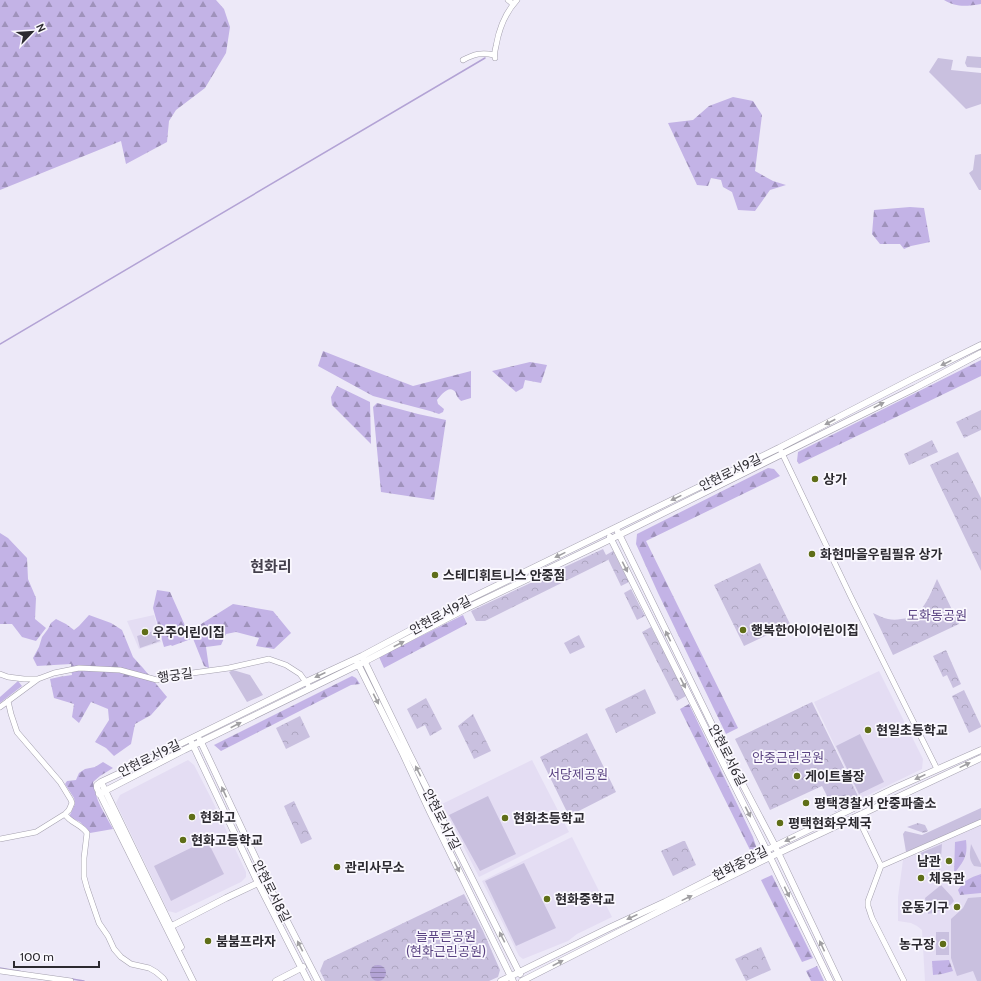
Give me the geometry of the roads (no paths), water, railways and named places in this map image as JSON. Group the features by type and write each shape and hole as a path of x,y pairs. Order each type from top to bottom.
{"street":[{"path":"464,60 471,55 481,53 494,57 502,22 515,2 508,0"},
{"name":"안현로서9길","path":"197,981 102,792 100,782 306,682 360,660 460,604 607,532 781,451 912,379 981,345"},
{"path":"102,792 310,688 360,660 611,539 781,451 915,388 981,353"},
{"path":"781,451 851,597 941,777"},
{"name":"안현로서6길","path":"616,528 721,743 778,854 839,981"},
{"name":"안현로서6길","path":"607,532 767,850 830,981"},
{"name":"행궁길","path":"0,707 38,679 54,673 79,668 120,670 157,680 185,674 229,668 269,659 286,665 300,674 310,688"},
{"name":"안현로서7길","path":"360,660 409,753 520,972 523,981"},
{"name":"안현로서7길","path":"360,660 430,812 512,979"},
{"name":"행궁길","path":"0,674 8,677 38,679"},
{"path":"0,839 36,832 65,814 69,810 72,803 60,782 18,732 8,701"},
{"name":"안현로서8길","path":"197,735 266,880 318,981"},
{"name":"안현로서8길","path":"190,739 258,883 308,981"},
{"name":"현화중앙길","path":"501,981 512,979 520,972 665,902 774,846 937,769 981,750"},
{"path":"523,981 770,857 981,758"},
{"path":"65,814 68,820 80,826 87,833 84,858 84,877 98,923 108,936 114,949 121,957 131,964 149,968 156,972 165,981"},
{"path":"857,816 881,866"},
{"path":"904,981 872,918 868,906 868,901 881,866 981,822"},
{"name":"안현로서8길","path":"169,927 258,883"},
{"name":"안현로서9길","path":"169,927 193,981"},
{"path":"276,981 309,964"},
{"path":"0,972 71,981"}],"waterway":[{"path":"0,344 485,58"},
{"path":"0,968 23,972"},
{"path":"72,979 84,981"}],"place":[{"name":"상가","path":"815,479"},
{"name":"화현마을우림필유 상가","path":"812,554"},
{"name":"스테디휘트니스 안중점","path":"435,575"},
{"name":"행복한아이어린이집","path":"743,630"},
{"name":"우주어린이집","path":"145,632"},
{"name":"현일초등학교","path":"868,730"},
{"name":"게이트볼장","path":"797,776"},
{"name":"평택경찰서 안중파출소","path":"806,803"},
{"name":"현화고","path":"192,817"},
{"name":"현화초등학교","path":"505,818"},
{"name":"평택현화우체국","path":"780,823"},
{"name":"현화고등학교","path":"183,840"},
{"name":"남관","path":"949,861"},
{"name":"관리사무소","path":"337,867"},
{"name":"체육관","path":"921,878"},
{"name":"현화중학교","path":"547,899"},
{"name":"운동기구","path":"957,907"},
{"name":"붐붐프라자","path":"208,941"},
{"name":"농구장","path":"943,944"}],"district":[{"name":"현화리","path":"271,567"}],"park label":[{"name":"도화동공원","path":"937,615"},
{"name":"안중근린공원","path":"788,757"},
{"name":"서당제공원","path":"578,774"},
{"name":"늘푸른공원 (현화근린공원)","path":"446,944"}]}
